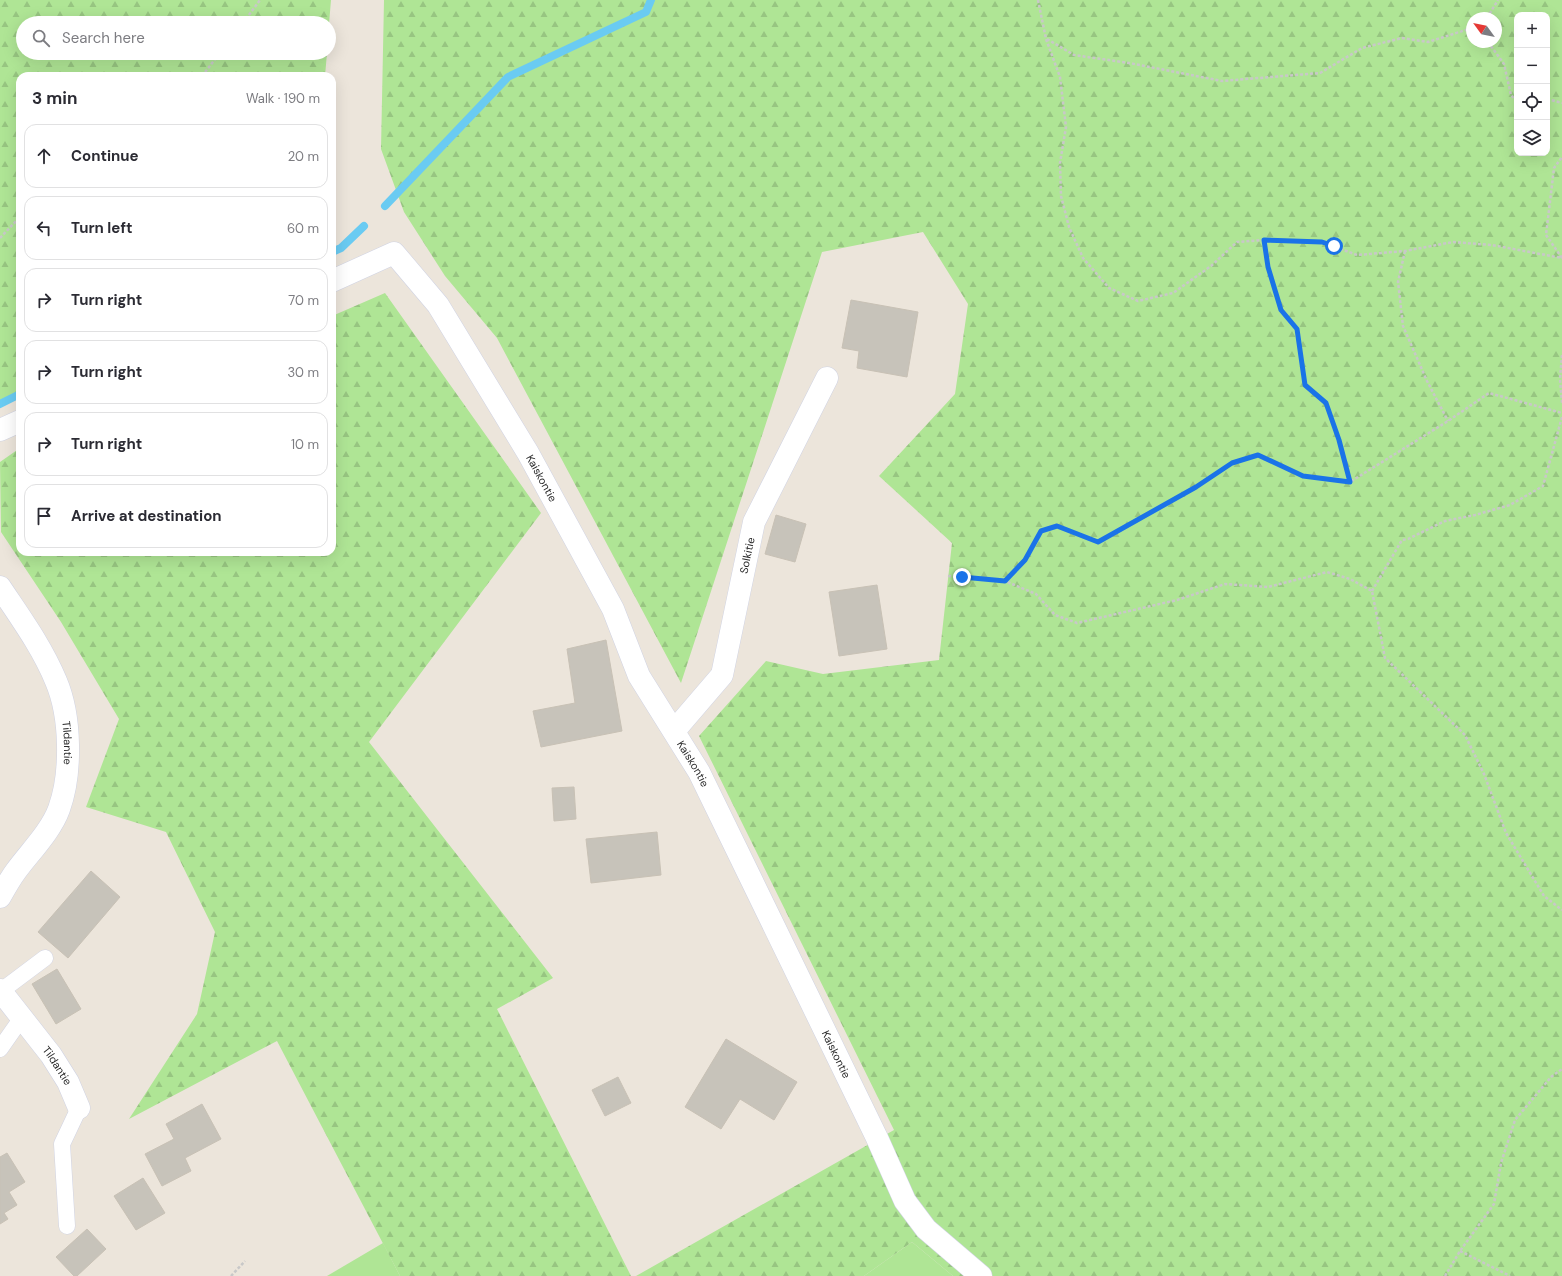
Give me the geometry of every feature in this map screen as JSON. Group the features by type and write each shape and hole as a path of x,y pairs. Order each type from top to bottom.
{"street":[{"name":"Kaiskontie","path":"336,279 394,253 438,306 528,453 613,609 639,676 700,772 877,1138 905,1202 926,1229 981,1276"},
{"name":"Solkitie","path":"674,731 722,675 754,522 827,378"},
{"path":"0,430 16,423"},
{"name":"Tildantie","path":"0,587 30,632 57,681 67,724 68,766 59,809 40,839 15,872 0,897"},
{"name":"Tildantie","path":"0,991 50,1055 68,1082 79,1108"}],"lane":[{"path":"0,991 45,958"},
{"path":"0,1049 21,1019"},
{"path":"67,1226 62,1144 79,1108"}],"path":[{"path":"248,16 260,0"},
{"path":"1038,0 1046,39 1060,77 1066,127 1060,163 1061,196 1069,227 1083,258 1108,288 1138,301 1173,293 1211,266 1236,242 1264,240 1322,242 1357,255 1405,251 1453,242 1492,245 1562,258"},
{"path":"1491,12 1498,0"},
{"path":"1046,39 1074,55 1136,64 1222,81 1320,73 1362,48 1402,38 1428,42 1466,30"},
{"path":"1492,48 1504,64 1510,95 1514,99"},
{"path":"205,72 215,60"},
{"path":"1550,100 1562,103"},
{"path":"1562,157 1554,168 1546,235 1562,258"},
{"path":"0,238 16,221"},
{"path":"1264,240 1268,267 1281,310 1297,329 1305,385 1326,403 1339,440 1350,482"},
{"path":"1405,251 1398,282 1403,326 1427,380 1448,421"},
{"path":"1562,355 1560,379 1562,403"},
{"path":"1005,581 1025,560 1041,531 1057,526 1098,542 1196,487 1232,463 1258,455 1303,476 1350,482 1448,421 1489,393 1562,413"},
{"path":"1562,417 1543,486 1510,505 1474,516 1445,521 1408,539 1402,540 1372,591 1385,658 1465,735 1484,774 1506,833 1544,896 1562,910"},
{"path":"948,576 1005,581 1036,594 1055,615 1077,622 1177,600 1225,584 1268,588 1327,572 1350,579 1372,591"},
{"path":"1445,1276 1460,1251 1494,1204 1501,1163 1515,1120 1551,1077 1562,1069"},
{"path":"1460,1251 1510,1276"},
{"path":"231,1276 245,1262"}],"green space":[{"path":"0,0 331,0 330,16 16,16 16,60 326,60 325,72 16,72 16,396 0,404"},
{"path":"384,0 1562,0 1562,1276 953,1276 912,1242 864,1276 636,1276 894,1130 699,736 766,661 823,674 939,660 952,543 879,476 955,394 968,304 923,232 822,252 681,683 497,338 445,276 404,212 381,149"},
{"path":"385,293 541,513 369,742 553,978 497,1009 631,1276 400,1276 277,1041 129,1119 197,1014 215,932 166,832 86,807 119,719 61,622 17,556 336,556 336,314"},
{"path":"16,451 16,554 1,532 0,462"},
{"path":"912,1242 953,1276 864,1276"},
{"path":"383,1243 400,1276 327,1276"}],"building":[{"path":"851,300 918,312 907,377 857,368 859,351 842,348"},
{"path":"776,515 806,524 795,562 765,554"},
{"path":"877,585 887,649 839,656 829,592"},
{"path":"606,640 622,731 541,747 533,711 575,703 567,649"},
{"path":"574,787 576,819 554,821 552,788"},
{"path":"657,832 661,875 591,883 586,839"},
{"path":"91,871 120,897 68,958 38,932"},
{"path":"57,969 81,1009 56,1024 32,984"},
{"path":"726,1039 797,1082 774,1120 740,1099 721,1129 685,1107"},
{"path":"618,1077 631,1103 605,1116 592,1090"},
{"path":"202,1104 221,1139 185,1158 191,1171 162,1186 145,1154 174,1139 166,1124"},
{"path":"7,1153 25,1182 9,1192 17,1205 4,1213 8,1219 0,1224 0,1157"},
{"path":"143,1178 165,1213 136,1230 114,1196"},
{"path":"87,1229 106,1249 77,1276 74,1276 56,1257"}],"waterway":[{"path":"385,206 508,77 646,12 651,0"},
{"path":"336,250 341,248 364,226"},
{"path":"0,404 16,396"}],"route":[{"path":"962,577 1005,581 1025,560 1041,531 1057,526 1098,542 1155,508 1196,487 1232,463 1258,455 1303,476 1350,482 1339,440 1326,403 1305,385 1297,329 1281,310 1268,267 1264,240 1322,242 1334,246"}]}
